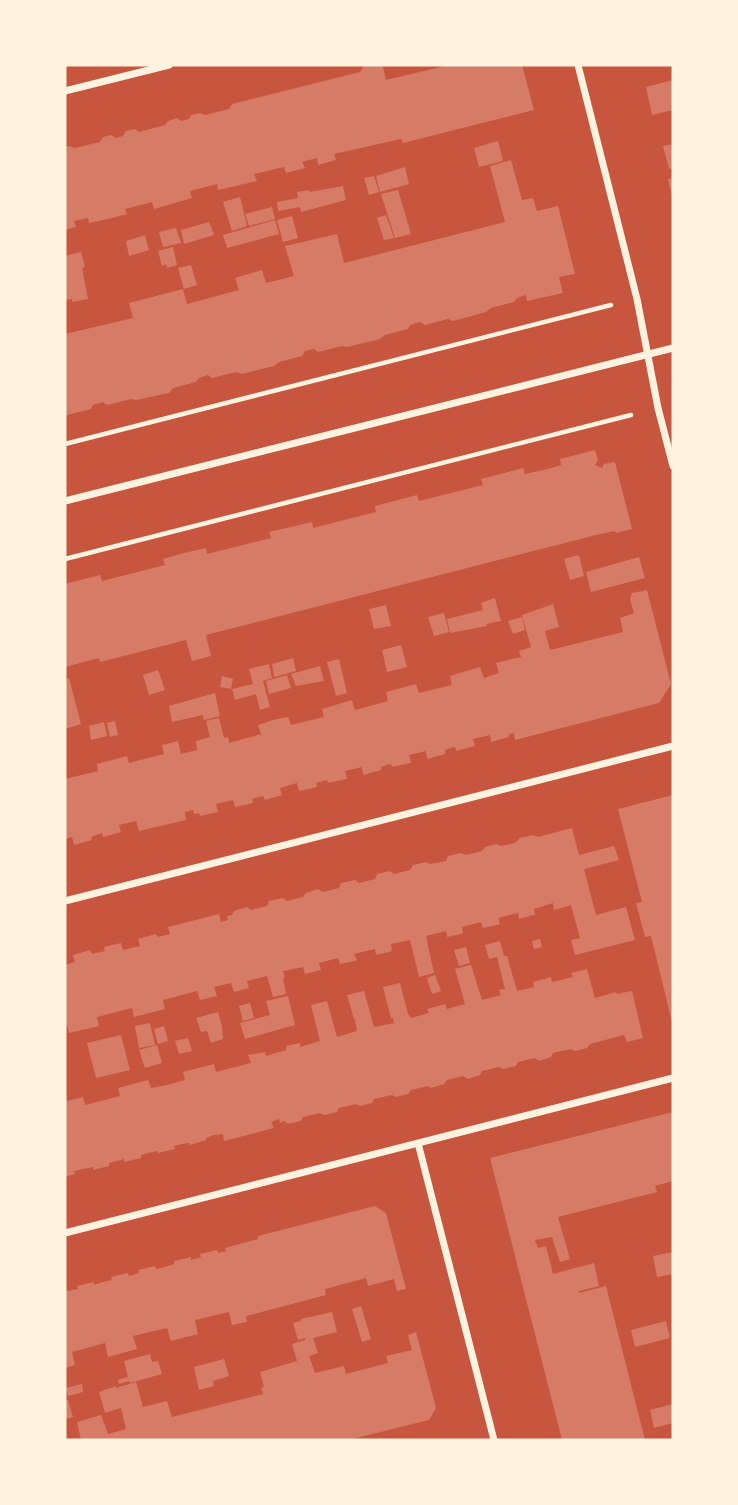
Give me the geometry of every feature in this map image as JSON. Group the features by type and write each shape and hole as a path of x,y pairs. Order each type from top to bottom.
{"street":[{"path":"65,91 169,65"},
{"path":"578,65 637,299 658,408 673,466"},
{"path":"65,501 673,348"},
{"path":"65,901 673,746"},
{"path":"65,1233 673,1078"},
{"path":"418,1143 494,1440"}],"path":[{"path":"65,444 637,299"},
{"path":"65,559 658,408"}],"building":[{"path":"449,65 522,65 534,110 403,143 401,139 334,154 336,160 318,165 317,158 302,162 305,168 286,173 284,167 254,174 257,181 218,190 217,184 190,191 192,198 154,209 152,202 125,209 127,214 89,223 88,218 74,221 76,227 65,230 65,147 75,148 100,142 103,137 111,135 116,138 123,136 126,131 135,129 139,132 165,125 177,118 181,121 189,119 191,115 205,115 229,109 232,104 360,72 364,66 383,67 386,80"},
{"path":"673,80 673,110 652,115 646,87"},
{"path":"498,141 503,161 479,167 474,148"},
{"path":"673,144 673,168 669,169 663,146"},
{"path":"511,160 522,200 533,198 537,211 558,206 575,274 559,277 563,293 527,301 526,295 486,312 453,321 448,319 425,325 420,322 380,339 318,352 314,349 305,351 302,356 242,374 236,372 212,378 208,375 196,382 173,388 169,393 107,405 103,402 65,418 65,334 133,318 129,303 183,289 187,304 239,290 235,278 262,270 266,283 294,276 285,246 337,234 344,263 505,222 490,166"},
{"path":"405,167 409,184 380,192 376,176"},
{"path":"374,176 379,192 369,195 364,178"},
{"path":"673,178 673,196 672,196 668,179"},
{"path":"343,186 346,200 301,212 300,207 278,211 277,202 298,198 297,192"},
{"path":"398,190 411,234 395,238 381,194"},
{"path":"240,197 247,226 232,231 223,202"},
{"path":"272,207 275,219 249,226 245,214"},
{"path":"386,215 394,238 384,240 377,218"},
{"path":"292,216 298,238 283,242 277,220"},
{"path":"275,220 279,234 227,248 223,235"},
{"path":"209,222 214,235 184,244 181,230"},
{"path":"176,228 181,243 163,247 159,232"},
{"path":"145,235 149,250 129,256 126,241"},
{"path":"173,247 177,265 167,268 166,264 162,266 158,251"},
{"path":"81,252 88,299 72,302 72,299 65,300 65,256"},
{"path":"191,265 197,285 184,289 178,268"},
{"path":"595,450 598,460 595,465 602,468 604,464 615,462 632,529 596,535 206,635 211,656 192,661 186,640 100,662 99,658 65,667 65,584 100,575 102,581 165,565 163,559 184,553 206,548 207,554 271,538 269,532 312,522 313,528 376,512 375,506 417,495 419,501 483,485 481,479 523,468 525,474 548,469 561,465 560,459"},
{"path":"579,555 584,576 570,580 564,559"},
{"path":"639,557 645,578 591,592 586,572"},
{"path":"647,590 671,684 659,703 515,740 514,733 491,742 490,735 473,739 475,746 456,751 455,747 450,748 445,750 445,754 427,759 426,751 409,755 411,763 392,767 391,764 386,765 381,767 381,770 363,775 362,767 345,771 347,779 328,783 327,780 316,783 317,787 299,791 297,783 280,788 282,795 265,800 263,796 252,799 253,803 235,807 233,800 216,804 218,812 200,816 192,810 185,812 186,820 139,831 136,821 119,825 121,832 103,837 102,833 91,837 92,840 74,845 72,837 65,839 65,779 98,771 97,764 127,756 129,763 164,754 162,745 178,741 181,754 197,750 196,741 210,737 206,721 219,718 224,738 228,737 229,743 261,734 258,725 273,720 288,717 291,725 324,717 322,709 352,700 355,710 388,701 386,692 416,684 419,693 452,685 450,676 480,667 484,678 499,673 496,663 521,657 519,651 531,647 522,615 553,604 559,627 545,631 550,650 623,632 620,618 634,613 630,599 632,593"},
{"path":"495,598 501,621 450,633 447,619 483,610 481,603"},
{"path":"386,605 391,626 374,629 369,609"},
{"path":"444,613 449,632 434,636 428,617"},
{"path":"522,617 525,630 513,634 508,621"},
{"path":"401,645 407,667 387,672 382,650"},
{"path":"293,658 296,671 274,677 272,664"},
{"path":"339,659 347,693 336,696 327,662"},
{"path":"269,664 272,678 263,681 270,707 260,710 256,694 235,700 232,689 253,684 249,669"},
{"path":"320,666 324,681 296,686 291,674"},
{"path":"158,670 165,690 149,695 143,675"},
{"path":"287,675 291,688 269,694 266,681"},
{"path":"222,676 233,679 231,689 220,687"},
{"path":"69,678 81,724 65,729 65,679"},
{"path":"215,693 220,716 204,720 203,715 172,722 169,706"},
{"path":"115,721 118,735 110,737 107,723"},
{"path":"104,722 107,736 91,740 89,726"},
{"path":"673,795 672,1022 651,936 645,937 636,903 642,902 618,809"},
{"path":"572,828 579,855 614,846 619,860 584,869 596,915 626,907 635,940 575,955 571,940 580,938 571,905 554,910 553,903 534,909 535,915 519,919 518,913 498,918 500,924 497,925 483,928 481,922 462,927 461,934 447,937 446,931 426,936 434,973 419,977 410,940 391,944 392,951 389,952 376,955 375,949 354,954 357,960 354,961 340,964 338,958 319,963 321,970 305,974 303,967 283,971 286,994 273,997 267,976 247,981 249,988 234,992 231,983 214,987 217,996 200,1000 197,991 163,1000 165,1009 134,1017 132,1008 97,1017 99,1026 69,1033 65,1025 65,965 75,962 73,955 90,950 92,954 105,951 104,947 121,943 123,950 140,946 138,939 156,934 158,937 170,934 168,927 219,914 221,922 228,920 227,916 234,911 267,906 269,901 283,898 287,901 318,889 323,892 339,888 341,883 355,880 359,883 375,879 377,874 390,871 394,874 410,870 413,865 446,861 448,856 461,853 466,855 497,844 501,846 515,843 520,838 533,835 538,837"},
{"path":"540,939 542,947 534,949 532,941"},
{"path":"500,941 517,991 534,987 533,982 551,977 552,982 573,977 571,973 587,969 595,998 632,991 643,1038 627,1042 624,1035 590,1044 587,1048 553,1053 551,1057 539,1061 535,1058 518,1062 516,1066 482,1071 480,1075 468,1079 463,1076 447,1080 444,1084 431,1088 428,1086 396,1097 392,1095 374,1099 372,1103 339,1108 337,1112 324,1115 320,1113 303,1117 301,1121 288,1124 284,1121 280,1123 279,1119 271,1122 274,1128 224,1141 223,1134 214,1135 190,1145 182,1144 174,1146 175,1149 141,1155 141,1158 124,1162 124,1159 93,1170 93,1167 74,1171 75,1174 65,1177 65,1096 67,1101 83,1097 85,1105 120,1096 118,1088 148,1080 151,1088 167,1085 185,1080 183,1072 214,1064 216,1072 251,1063 248,1055 265,1052 266,1056 286,1050 286,1046 300,1043 300,1047 320,1041 311,1005 327,1001 337,1037 357,1031 347,995 364,991 374,1027 394,1023 383,987 400,983 411,1018 429,1013 427,1009 445,1004 447,1009 465,1004 455,969 470,965 482,1000 501,995 499,990 505,989 497,957 489,959 485,945"},
{"path":"466,947 470,963 459,966 454,950"},
{"path":"435,975 441,991 432,994 427,978"},
{"path":"288,996 295,1025 245,1039 240,1023 270,1015 266,1001"},
{"path":"250,1003 254,1018 243,1021 239,1006"},
{"path":"218,1012 223,1039 211,1043 207,1031 201,1032 196,1018"},
{"path":"150,1023 155,1045 139,1048 135,1026"},
{"path":"164,1026 168,1041 158,1044 154,1029"},
{"path":"121,1035 130,1070 96,1078 87,1043"},
{"path":"188,1038 192,1051 179,1054 175,1041"},
{"path":"157,1045 162,1063 145,1068 139,1050"},
{"path":"673,1112 673,1181 655,1186 657,1192 558,1217 570,1259 560,1262 552,1237 535,1240 538,1248 546,1246 553,1274 594,1263 599,1286 579,1293 606,1286 645,1440 562,1440 490,1158"},
{"path":"375,1206 386,1213 406,1289 397,1291 394,1279 368,1286 366,1278 325,1289 326,1295 246,1316 247,1322 232,1325 229,1312 195,1320 198,1334 171,1341 167,1328 133,1336 137,1349 108,1357 105,1343 72,1352 75,1365 65,1368 65,1286 67,1291 73,1290 78,1289 77,1286 112,1280 111,1277 139,1273 138,1270 165,1267 174,1264 174,1261 201,1257 200,1254 226,1251 225,1248 258,1239 258,1236"},
{"path":"673,1252 673,1274 657,1277 653,1256"},
{"path":"361,1306 371,1339 362,1342 352,1309"},
{"path":"332,1312 337,1332 313,1338 318,1353 309,1356 315,1373 344,1366 346,1374 388,1363 386,1356 412,1350 408,1335 416,1332 436,1408 429,1420 348,1440 81,1440 77,1422 101,1415 108,1434 126,1429 121,1408 105,1413 99,1392 116,1386 136,1382 143,1407 167,1401 172,1417 263,1394 260,1372 297,1361 292,1344 305,1338 298,1340 293,1323"},
{"path":"666,1321 670,1338 635,1347 631,1330"},
{"path":"150,1354 152,1362 158,1361 162,1374 119,1384 118,1380 128,1377 124,1361"},
{"path":"224,1359 229,1376 213,1381 214,1386 199,1390 194,1367"},
{"path":"82,1384 83,1392 68,1396 66,1388"},
{"path":"68,1400 73,1417 65,1419 65,1401"},
{"path":"673,1404 673,1423 654,1428 650,1410"}]}
